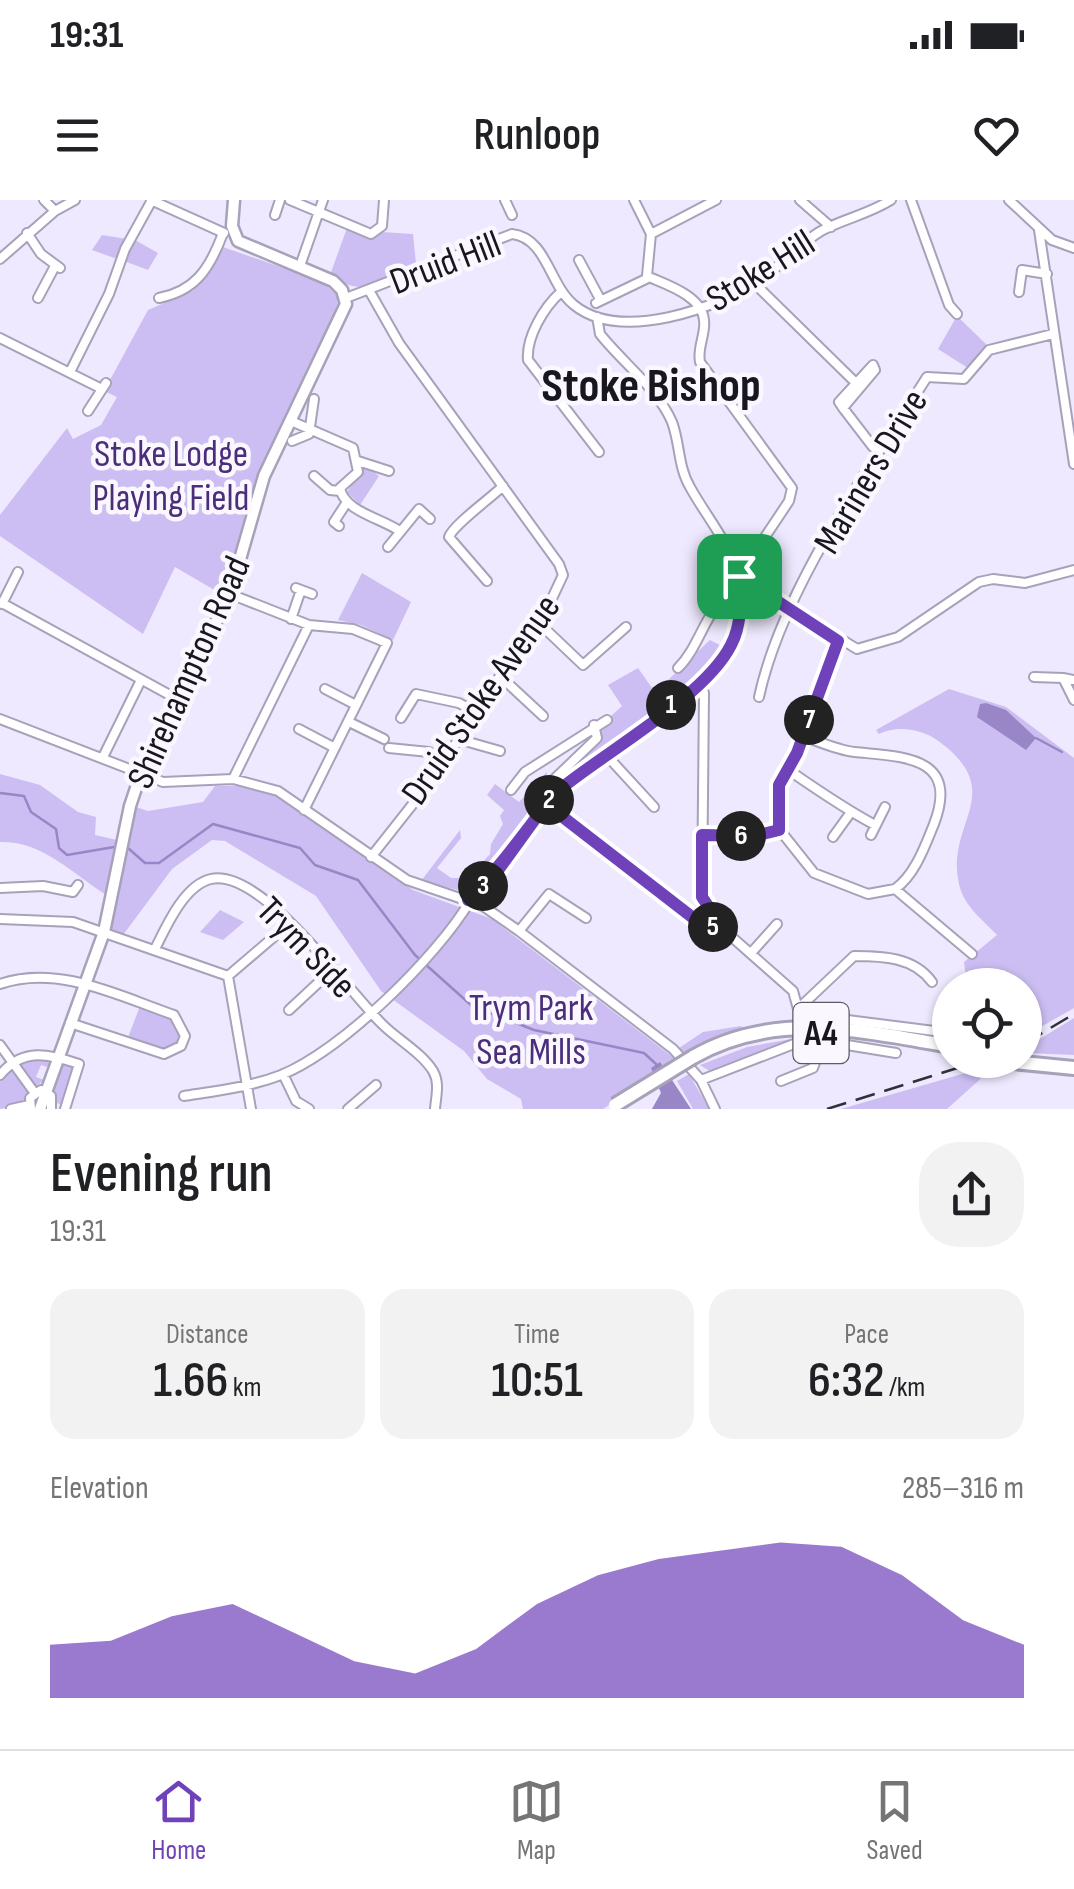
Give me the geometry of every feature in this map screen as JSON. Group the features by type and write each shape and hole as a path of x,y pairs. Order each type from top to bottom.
{"highway":[{"name":"A4","path":"615,1108 734,1039 798,1028 842,1028 932,1046"},
{"name":"A4","path":"694,1059 764,1038 798,1033 845,1043 866,1038 932,1047"},
{"path":"1042,1062 1074,1065"}],"main road":[{"path":"234,200 228,232 243,245 336,283 346,298"},
{"name":"Shirehampton Road","path":"42,1108 40,1092 58,1056 104,932 130,806 142,773 230,594 264,476 346,298"}],"street":[{"path":"44,200 55,211"},
{"path":"0,259 27,233 75,200"},
{"path":"70,372 124,250 152,200 228,232 194,285 170,299 159,298"},
{"path":"275,215 280,200"},
{"path":"290,200 319,210 339,224 372,234 382,226 384,200"},
{"path":"300,266 323,200"},
{"path":"505,200 512,215"},
{"path":"634,200 651,234 648,278"},
{"path":"651,234 716,200"},
{"path":"800,200 830,227"},
{"name":"Stoke Hill","path":"625,320 658,319 700,309 754,283 830,227 891,200"},
{"path":"911,200 957,314"},
{"path":"1009,200 1052,240 1074,248"},
{"path":"1040,230 1074,464"},
{"path":"27,233 58,267 38,293"},
{"name":"Druid Hill","path":"346,298 370,292 512,234 535,244 561,292 578,308 597,317 625,320"},
{"path":"1043,249 1052,240"},
{"path":"579,260 598,301 648,278 672,285 700,309 704,323 700,362 792,488 790,501 739,581 714,606 695,649 678,668"},
{"path":"1019,292 1022,270 1047,274"},
{"path":"754,283 858,384 839,402 873,447"},
{"name":"Druid Stoke Avenue","path":"370,292 399,343 562,570 554,599 540,624 371,857"},
{"path":"561,292 545,309 527,351 528,360 594,449"},
{"path":"597,317 600,334 671,420 686,481 739,581 850,648 874,647 898,637 979,582 993,579 1025,583 1074,570"},
{"name":"Mariners Drive","path":"758,696 767,658 787,609 927,377 964,379 989,350 1053,334"},
{"path":"0,338 104,386 88,411"},
{"path":"292,442 305,438 311,428 314,399"},
{"path":"1066,417 1074,426"},
{"path":"291,420 346,442 358,461 358,472 340,492"},
{"path":"358,461 383,470"},
{"path":"314,476 340,492 347,502 398,530"},
{"path":"489,582 449,536 452,528 503,486"},
{"path":"339,526 334,522 347,502"},
{"path":"388,546 418,509 430,519"},
{"path":"18,572 1,605 177,699"},
{"path":"184,1096 248,1086 283,1074 330,1047 370,1012 422,962 549,801 608,758 698,682 732,643 739,581"},
{"path":"291,619 299,589 312,594"},
{"path":"230,594 309,626 353,629 387,643 304,810"},
{"path":"540,624 582,665 626,627"},
{"path":"234,779 309,626"},
{"path":"838,641 777,793 779,830 814,872 856,891 895,890 968,954"},
{"path":"500,676 543,716"},
{"path":"1034,677 1074,680"},
{"path":"1063,678 1074,700"},
{"path":"103,758 141,680"},
{"path":"698,682 704,693 702,897 725,931"},
{"path":"329,693 356,705"},
{"path":"401,718 422,693 458,702 475,712"},
{"path":"0,719 176,784 234,779 278,790 371,857 425,889 471,901 519,931 673,1049 700,1080 715,1109"},
{"path":"511,790 525,772 594,724 607,720"},
{"path":"349,722 387,741 444,760"},
{"path":"594,724 597,738 547,786 549,801 684,912 725,931 752,953 793,991 798,1028"},
{"path":"302,733 335,748"},
{"path":"803,736 854,752 907,758 931,769 938,778 942,798 938,812 917,860 895,890"},
{"path":"458,739 494,753"},
{"path":"608,758 654,807"},
{"path":"786,770 810,789 875,825"},
{"path":"871,835 885,807"},
{"path":"833,837 851,812"},
{"path":"702,835 754,836 779,830"},
{"name":"Trym Side","path":"155,949 177,909 204,882 214,878 243,885 290,923 370,1012 435,1074 436,1109"},
{"path":"0,888 43,886 73,892 78,884"},
{"path":"519,931 547,895 584,914"},
{"path":"684,912 702,897"},
{"path":"0,919 56,920 104,932 228,976"},
{"path":"228,976 290,923"},
{"path":"752,953 778,924"},
{"path":"798,1009 854,956 904,961 919,968 932,982"},
{"path":"289,1010 332,970"},
{"path":"0,984 41,976 84,985 174,1015 182,1023 184,1042 164,1054 69,1022"},
{"path":"228,976 251,1109"},
{"path":"808,1003 824,1017 932,1031"},
{"path":"700,1080 799,1042 845,1043 892,1052 886,1062"},
{"path":"786,1083 814,1066 819,1043"},
{"path":"0,1045 40,1092"},
{"path":"0,1075 13,1062 34,1054 58,1056 81,1066 65,1109"},
{"path":"283,1074 296,1100 309,1109"},
{"path":"348,1109 376,1086"},
{"path":"11,1109 42,1108"}],"green space":[{"path":"347,228 374,236 382,232 413,234 416,264 373,285 342,282 330,275"},
{"path":"102,235 127,239 117,259 92,250"},
{"path":"135,240 158,253 148,270 124,261"},
{"name":"Stoke Lodge Playing Field","path":"220,246 321,281 337,295 338,309 267,455 223,595 175,567 143,634 0,536 0,515 67,428 73,439 101,425 117,397 104,391 148,310 194,290"},
{"path":"957,316 988,346 971,370 938,349"},
{"path":"364,465 379,476 360,505 347,492"},
{"path":"362,573 411,602 393,640 361,625 338,620"},
{"path":"710,640 724,647 668,704 595,764 554,784 600,736 600,726 622,706 608,685 638,668 652,688 667,681"},
{"path":"949,689 1006,707 1074,758 1074,1008 1042,1026 1042,968 965,968 964,962 997,935 968,903 958,879 957,858 972,791 969,775 958,758 931,736 909,730 879,734 876,730"},
{"path":"547,772 546,796 480,885 470,891 469,877 490,854 491,844 503,824 500,816 504,810 487,795 495,784 519,802"},
{"path":"0,774 40,785 78,812 96,817 95,835 117,840 108,896 44,853 0,842"},
{"name":"Trym Park Sea Mills","path":"215,786 252,786 272,793 413,890 492,919 678,1061 665,1069 691,1109 652,1109 661,1093 654,1076 603,1109 523,1109 521,1099 487,1079 464,1051 381,991 316,896 225,841 212,840 172,869 123,935 110,930 136,807 148,811 203,802"},
{"path":"460,830 461,838 437,868 451,878 464,878 462,891 421,881"},
{"path":"220,910 244,922 223,940 200,932"},
{"path":"140,1006 171,1016 180,1024 182,1041 169,1052 127,1040"},
{"path":"1074,1018 1074,1055 1042,1054 1042,1038"},
{"path":"741,1026 746,1032 684,1056 679,1048 703,1032"},
{"path":"797,1038 711,1072 700,1065 747,1047"},
{"path":"40,1056 51,1059 47,1067 41,1065 36,1077 44,1080 35,1087 19,1063"},
{"path":"63,1061 76,1065 64,1106 57,1103 52,1092"},
{"path":"9,1068 30,1091 24,1104 0,1109 0,1079"},
{"path":"689,1074 709,1109 693,1109 677,1081"},
{"path":"948,1078 982,1078 947,1109 841,1109"}],"shaded area":[{"path":"980,704 1006,710 1036,738 1026,750 977,717"},
{"path":"660,1062 691,1109 652,1109 661,1093 651,1068"}],"waterway":[{"path":"1036,738 1062,752"},
{"path":"0,793 24,796 31,812 56,829 59,848 67,855 120,846"},
{"path":"128,848 145,863 159,863 213,824 300,848 315,865 358,880 415,955 472,1006 534,1030 644,1053 656,1064"}],"railway":[{"path":"1042,1033 1074,1014"},
{"path":"827,1109 932,1076"}],"district":[{"name":"Stoke Bishop","path":"651,384"}],"route":[{"path":"739,576 738,620 727,652 618,750 558,791 552,797 506,854 480,890 468,900 475,902 506,854 546,804 616,856 692,917 725,931 702,897 702,835 754,836 779,830 779,785 797,753 838,641 739,576"}]}
